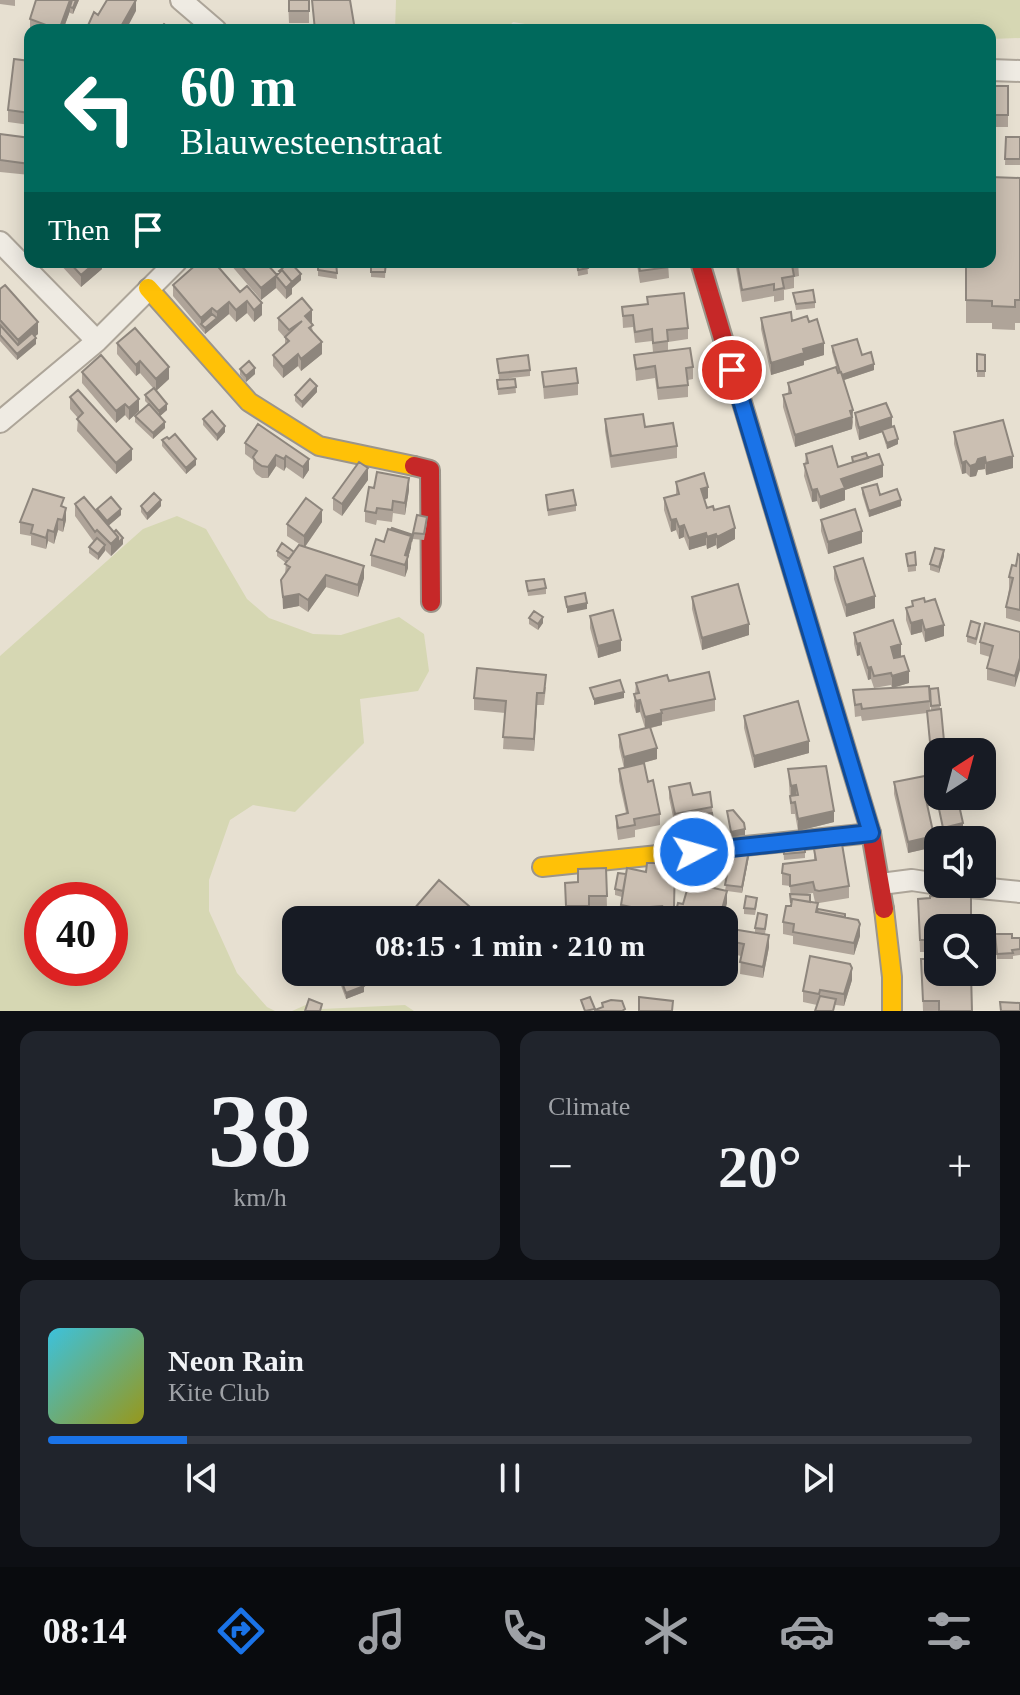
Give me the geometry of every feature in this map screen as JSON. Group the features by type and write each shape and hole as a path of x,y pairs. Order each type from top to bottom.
{"street":[{"path":"181,0 209,24"},
{"path":"996,70 1020,71"},
{"path":"0,242 24,266"},
{"path":"25,268 97,341"},
{"path":"0,422 97,341 170,268"},
{"path":"702,268 871,833 881,884 892,977 892,1011"},
{"path":"148,288 249,402 319,446 430,470 431,602"},
{"path":"542,867 871,833"},
{"path":"881,884 924,882"},
{"path":"996,890 1020,892"}],"green space":[{"path":"396,0 1020,0 1020,38 996,39 996,24 395,24"},
{"path":"177,516 206,529 247,599 269,618 313,634 341,635 399,617 424,634 429,671 418,691 360,699 364,743 295,812 253,805 230,820 209,880 209,911 237,973 267,1007 275,1011 0,1011 0,656 143,529"},
{"path":"308,1004 322,1009 405,1005 414,1011 292,1011"}],"building":[{"path":"36,0 70,0 61,24 43,24 30,19"},
{"path":"107,0 136,0 122,24 89,24 94,12 98,15"},
{"path":"289,0 309,0 309,11 289,11"},
{"path":"312,0 350,0 354,24 314,24"},
{"path":"14,59 24,60 24,112 8,110"},
{"path":"996,86 1008,86 1008,115 996,115"},
{"path":"0,134 24,137 24,163 0,160"},
{"path":"1006,137 1020,137 1020,159 1005,159"},
{"path":"996,177 1020,178 1020,300 1015,300 1015,307 992,306 992,301 966,300 966,268 996,268"},
{"path":"75,268 89,268 81,275"},
{"path":"192,268 219,268 240,292 247,286 262,303 254,310 247,301 236,310 229,302 217,312 212,308 201,318 173,285"},
{"path":"243,268 271,268 277,275 282,270 292,282 286,288 276,276 261,288"},
{"path":"283,268 296,268 301,274 292,282 282,270 279,271"},
{"path":"337,268 337,273 318,270"},
{"path":"371,268 385,268 385,272 371,272"},
{"path":"738,268 793,268 794,276 782,278 784,288 774,290 774,284 742,290"},
{"path":"5,285 38,322 18,340 0,320 0,289"},
{"path":"813,290 815,302 796,304 793,293"},
{"path":"684,293 688,328 667,330 668,341 653,343 652,329 635,332 633,315 623,316 622,307 648,304 647,297"},
{"path":"302,298 312,310 305,316 313,325 309,328 322,342 301,359 298,354 283,367 273,355 289,341 285,337 302,321 289,330 278,318"},
{"path":"791,312 792,321 807,316 809,322 817,319 824,343 771,363 761,318"},
{"path":"212,314 217,318 205,328 201,324"},
{"path":"0,325 18,345 32,333 36,338 17,354 0,335"},
{"path":"135,328 169,367 156,379 140,361 136,365 117,343"},
{"path":"857,339 862,355 871,352 874,364 842,375 832,346"},
{"path":"690,348 693,367 686,368 688,385 658,388 655,366 636,369 634,355"},
{"path":"977,354 985,355 985,371 977,371"},
{"path":"101,355 139,399 129,408 125,404 116,411 82,372"},
{"path":"528,355 530,370 499,373 497,359"},
{"path":"249,361 255,368 246,376 240,369"},
{"path":"836,367 838,373 841,372 853,410 850,411 852,417 795,435 783,395 791,393 788,383"},
{"path":"576,368 578,383 544,387 542,372"},
{"path":"310,379 317,386 302,402 295,395"},
{"path":"515,379 516,387 498,389 497,380"},
{"path":"154,388 167,404 159,411 145,395"},
{"path":"78,390 132,449 116,463 77,419 83,413 70,397"},
{"path":"886,403 892,417 859,428 855,413"},
{"path":"149,404 165,422 153,433 135,416"},
{"path":"212,411 225,426 217,435 203,419"},
{"path":"643,414 645,427 673,423 677,446 611,456 605,419"},
{"path":"1003,420 1013,456 986,463 985,457 970,466 966,461 962,463 954,432"},
{"path":"258,424 309,459 303,467 286,456 284,459 276,455 268,467 256,462 253,457 257,451 245,443"},
{"path":"894,426 898,439 887,443 882,430"},
{"path":"175,434 196,459 186,468 162,440"},
{"path":"832,446 838,467 879,454 883,465 841,479 845,488 820,497 817,489 812,490 804,464 808,463 806,454"},
{"path":"866,453 868,458 853,462 852,457"},
{"path":"359,462 368,468 342,504 333,498"},
{"path":"377,472 409,478 405,503 393,501 392,510 377,508 376,513 365,511 369,487 374,488"},
{"path":"704,473 708,487 701,489 707,508 713,506 714,510 729,506 735,528 717,537 716,534 707,537 706,533 689,538 684,525 679,527 676,519 671,520 664,498 679,494 676,482"},
{"path":"877,484 880,495 897,489 901,500 869,511 862,488"},
{"path":"33,489 64,498 61,506 66,508 63,520 58,519 54,532 48,530 46,538 31,533 33,525 20,522"},
{"path":"573,490 576,505 548,510 546,495"},
{"path":"154,493 161,500 147,514 141,506"},
{"path":"84,497 118,537 111,544 97,530 95,532 75,504"},
{"path":"111,497 121,509 107,521 97,509"},
{"path":"306,498 322,510 304,536 287,524"},
{"path":"855,509 862,531 828,542 821,520"},
{"path":"417,515 427,517 424,534 413,533"},
{"path":"392,528 413,535 411,542 411,536"},
{"path":"388,529 411,536 405,565 371,555 376,539 384,542"},
{"path":"116,530 123,538 118,543 114,532"},
{"path":"97,538 105,545 98,554 89,547"},
{"path":"282,543 294,552 289,559 277,551"},
{"path":"299,545 364,566 358,585 326,575 308,600 299,594 283,597 281,580 290,567 285,564"},
{"path":"935,548 944,550 939,567 930,564"},
{"path":"915,552 916,565 908,566 906,554"},
{"path":"1018,554 1020,610 1006,607 1013,578 1009,577 1012,565 1016,566"},
{"path":"863,558 875,596 846,605 834,567"},
{"path":"544,579 546,588 528,591 526,581"},
{"path":"738,584 749,624 702,638 692,597"},
{"path":"585,593 587,603 567,607 565,597"},
{"path":"924,598 925,602 935,599 944,625 925,630 922,620 911,623 906,608 913,606 912,601"},
{"path":"613,610 621,640 598,646 590,616"},
{"path":"534,611 543,617 538,624 529,618"},
{"path":"893,620 901,644 891,647 894,658 904,656 909,671 892,676 891,673 874,676 854,633"},
{"path":"971,621 980,624 976,639 967,636"},
{"path":"985,623 1020,632 1020,658 1015,676 987,668 993,646 980,642"},
{"path":"477,668 546,675 544,693 537,693 534,739 503,737 506,701 474,698"},
{"path":"709,672 715,699 661,710 662,713 645,717 640,700 636,701 634,694 639,693 636,683 667,675 669,681"},
{"path":"620,680 624,692 594,699 590,688"},
{"path":"929,686 930,701 862,709 861,704 855,705 853,690"},
{"path":"938,688 940,705 931,706 930,689"},
{"path":"798,701 809,741 754,756 744,716"},
{"path":"941,709 944,738 930,738 927,711"},
{"path":"650,727 657,748 624,757 619,735"},
{"path":"644,763 648,782 653,780 660,814 634,819 635,825 618,828 616,816 628,813 619,769"},
{"path":"826,766 834,811 798,819 795,802 791,803 790,796 798,795 796,785 791,786 788,769"},
{"path":"924,776 924,810 928,810 932,826 924,826 924,838 908,842 894,782"},
{"path":"690,783 693,795 710,792 712,807 675,814 669,787"},
{"path":"733,810 745,829 731,832 727,811"},
{"path":"939,810 960,810 963,823 943,826"},
{"path":"712,813 714,824 702,826 703,833 687,835 684,818"},
{"path":"804,842 805,852 784,854 783,844"},
{"path":"842,844 849,886 819,891 815,890 813,882 790,886 790,875 782,873 783,864 816,860 814,849"},
{"path":"750,845 742,887 725,885 729,865 718,865 721,847"},
{"path":"695,862 714,866 709,887 727,891 723,906 677,906 678,903 683,904"},
{"path":"647,863 675,863 674,906 621,905 627,868 646,872"},
{"path":"606,868 607,896 589,896 589,906 566,906 565,883 578,882 578,869"},
{"path":"618,873 626,874 623,891 615,889"},
{"path":"439,880 469,906 417,906"},
{"path":"790,894 810,895 810,902 792,899 791,903"},
{"path":"746,896 757,898 755,909 744,908"},
{"path":"971,898 971,914 924,914 924,940 920,940 918,899"},
{"path":"792,899 818,903 816,912 858,920 860,924 854,943 793,932 794,924 783,922 786,906 791,906"},
{"path":"818,909 845,914 845,917 817,912"},
{"path":"758,913 767,915 765,929 755,928"},
{"path":"738,930 769,935 763,967 740,962 744,944 738,943"},
{"path":"996,934 1012,934 1012,938 1020,938 1020,949 1012,950 1013,953 997,954"},
{"path":"810,956 850,964 852,968 844,994 803,991"},
{"path":"921,959 924,959 924,986 971,986 972,1011 939,1011 939,1001 923,1001"},
{"path":"343,986 364,986 346,993"},
{"path":"820,996 836,999 833,1011 815,1011"},
{"path":"590,997 595,1009 585,1011 581,1000"},
{"path":"639,997 673,1001 672,1011 639,1011"},
{"path":"309,999 322,1004 320,1011 305,1011"},
{"path":"622,1001 625,1009 595,1011 603,1007 602,1003"},
{"path":"1000,1002 1020,1003 1020,1011 1001,1011"}],"traffic: slow":[{"path":"148,288 249,402 319,446 414,466"},
{"path":"542,867 871,833"},
{"path":"884,909 892,977 892,1011"}],"traffic: jam":[{"path":"702,268 871,833 884,909"},
{"path":"414,466 430,470 431,602"}],"route":[{"path":"694,852 871,833 732,370"}]}
